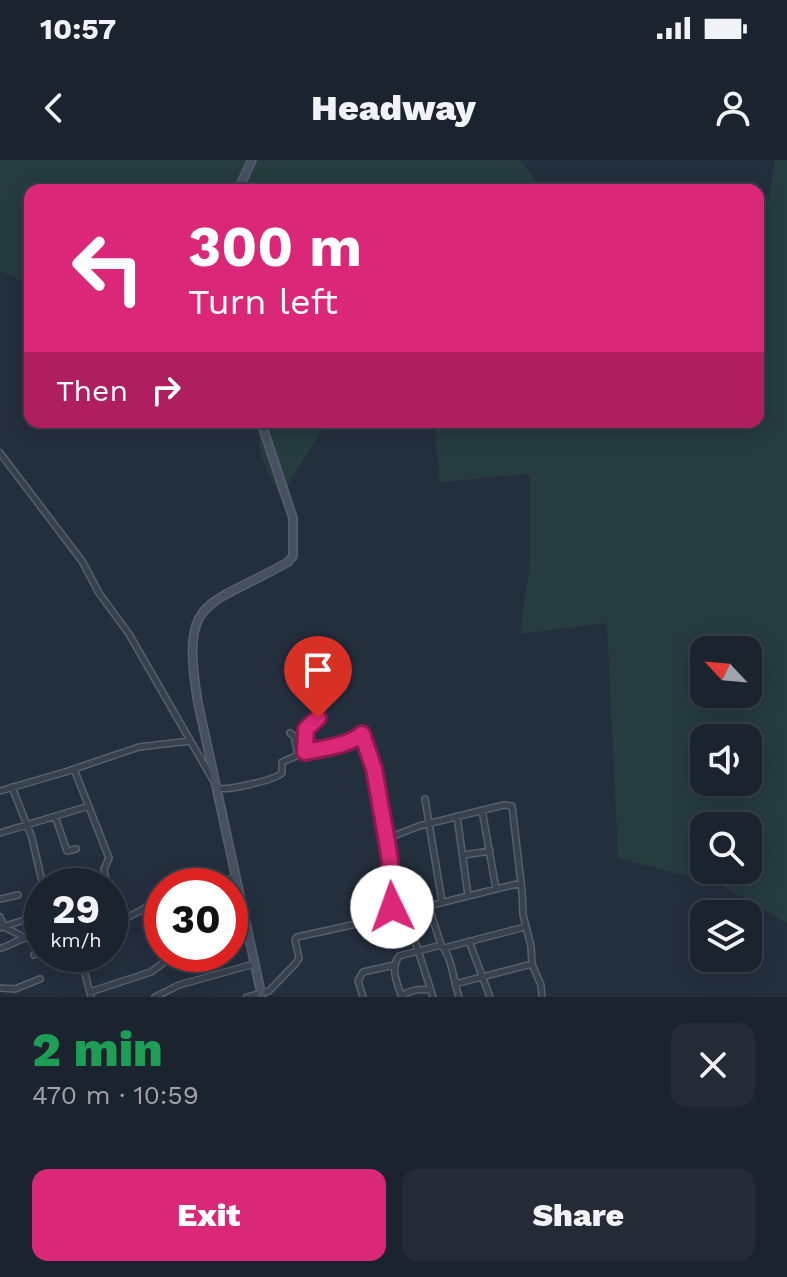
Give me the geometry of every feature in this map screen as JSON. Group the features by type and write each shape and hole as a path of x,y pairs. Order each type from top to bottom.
{"main road":[{"path":"241,184 252,160"},
{"path":"234,868 193,672 194,626 205,608 224,594 288,562 294,552 293,518 263,428"},
{"path":"248,934 261,995"}],"street":[{"path":"0,453 82,561 99,593 129,634 219,790 279,777 282,762 362,734 374,769 390,862 389,893 395,912"},
{"path":"305,752 306,729 318,718"},
{"path":"290,733 294,736 298,755"},
{"path":"0,791 139,747 190,741"},
{"path":"74,769 109,858 104,868"},
{"path":"12,787 38,868"},
{"path":"425,799 442,902"},
{"path":"386,839 429,823 504,805 512,806 525,927 542,997"},
{"path":"0,833 89,806"},
{"path":"482,810 496,889"},
{"path":"55,816 67,851 76,849"},
{"path":"457,816 468,895"},
{"path":"464,855 490,851"},
{"path":"247,997 269,991 296,963 299,958 297,937 521,883"},
{"path":"0,899 18,895"},
{"path":"429,907 459,997"},
{"path":"404,912 433,997"},
{"path":"0,917 2,928"},
{"path":"2,928 24,920"},
{"path":"430,990 406,993 402,997 394,965 399,956 525,927"},
{"path":"0,948 26,938 2,928"},
{"path":"469,941 490,997"},
{"path":"155,997 179,985 254,964"},
{"path":"455,984 532,964"},
{"path":"363,997 358,981 363,972 394,965"},
{"path":"84,972 90,994 151,972"},
{"path":"0,988 15,989 40,979"}],"green space":[{"path":"0,160 520,160 538,184 24,184 24,281 0,271"},
{"path":"775,160 787,160 787,923 762,909 762,900 746,900 718,884 762,884 762,812 690,812 690,877 618,858 607,623 520,634 530,562 530,474 440,482 435,428 764,428 764,200 769,199"},
{"path":"256,428 323,428 280,497 263,460"}],"route":[{"path":"318,718 306,729 305,752 340,744 362,734 374,769 388,848 388,887 392,907"}]}
